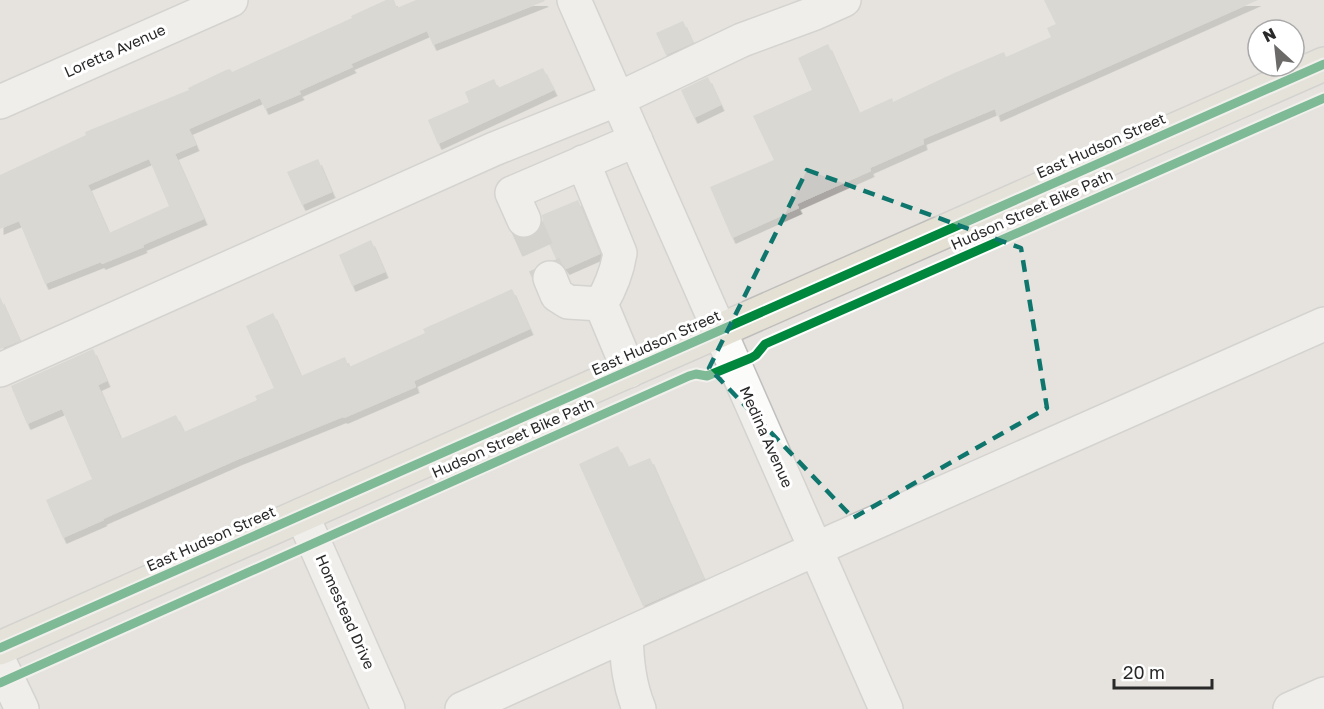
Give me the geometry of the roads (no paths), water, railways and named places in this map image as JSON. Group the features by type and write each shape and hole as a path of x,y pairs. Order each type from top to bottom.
{"main road":[{"name":"East Hudson Street","path":"0,648 1324,64"}],"street":[{"name":"Loretta Avenue","path":"0,102 231,0"},
{"name":"Medina Avenue","path":"574,0 886,709"},
{"path":"0,370 494,149 618,99 742,40 844,0"},
{"path":"518,206 583,162 636,140"},
{"path":"583,162 620,253 612,284 601,304"},
{"path":"550,278 557,295 568,302 601,304"},
{"path":"601,304 629,371"},
{"path":"462,709 815,549 1324,324"},
{"name":"Homestead Drive","path":"302,515 388,709"},
{"path":"626,635 627,663 632,692 639,709"},
{"path":"0,663 22,709"},
{"path":"1290,709 1324,694"}],"tunnel":[{"path":"524,220 550,278"}]}
